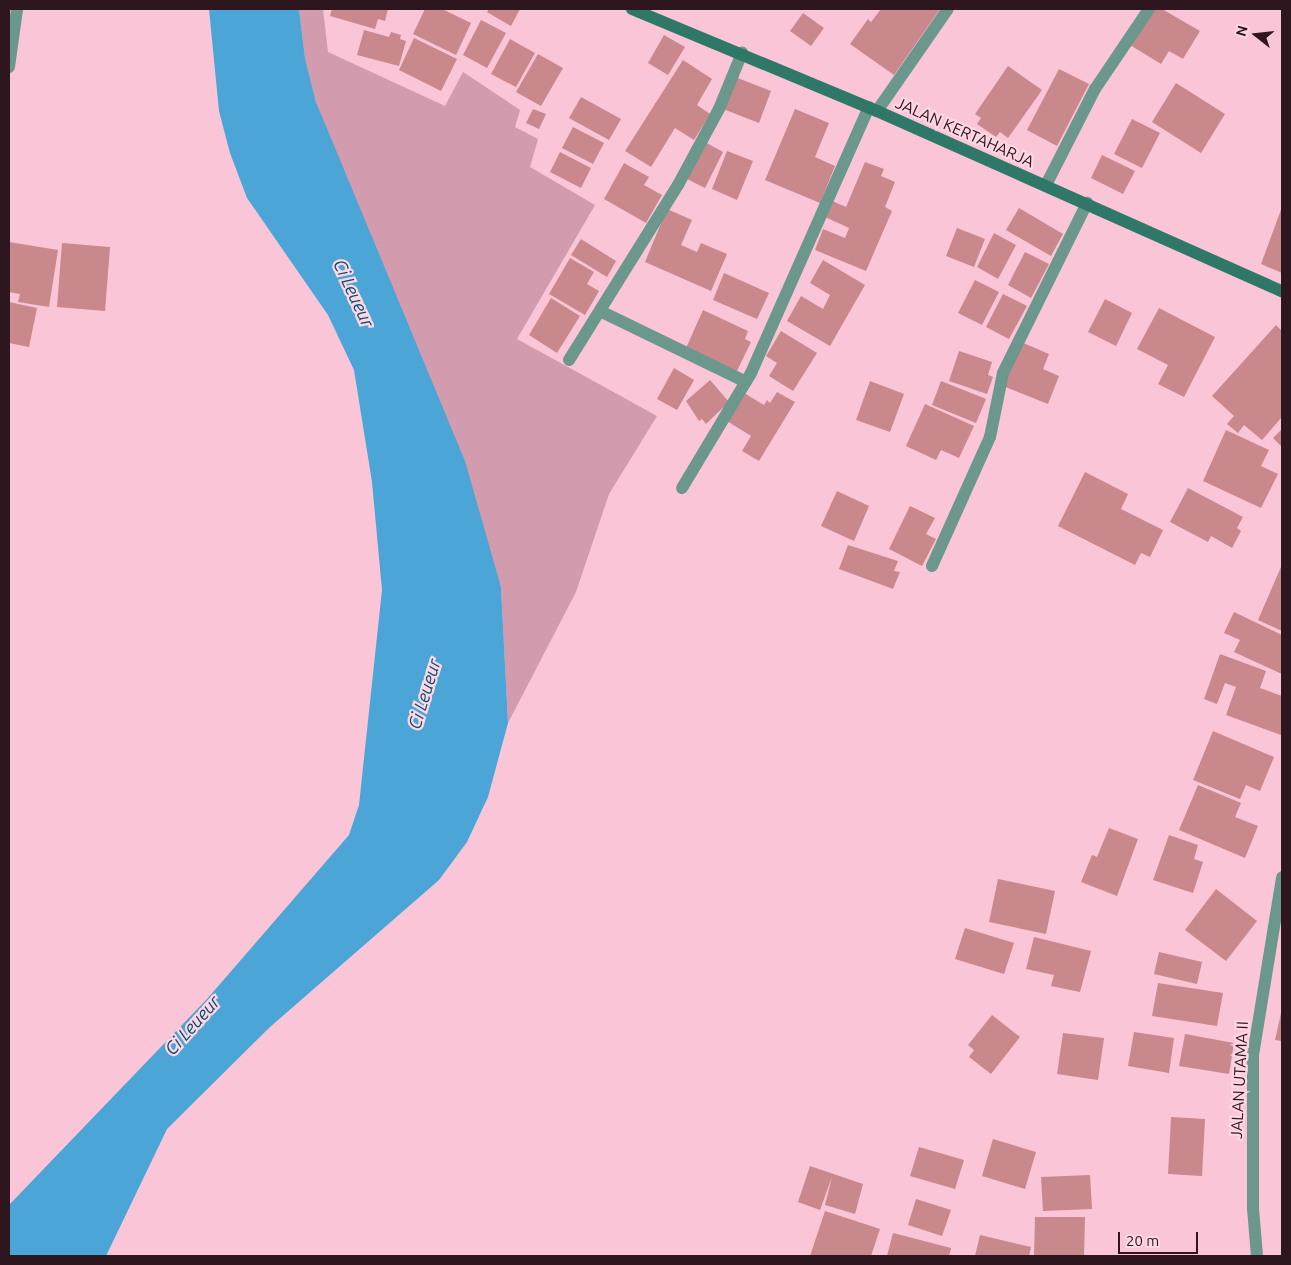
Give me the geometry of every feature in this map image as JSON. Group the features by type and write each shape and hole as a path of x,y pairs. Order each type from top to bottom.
{"street":[{"path":"9,67 18,9"},
{"name":"JALAN KERTAHARJA","path":"632,9 742,53 873,109 1282,291"},
{"path":"682,488 746,382 873,109 948,9"},
{"path":"1046,185 1095,90 1149,9"},
{"path":"569,360 678,185 719,109 742,53"},
{"path":"932,566 990,437 1003,373 1087,203"},
{"path":"600,311 746,382"},
{"name":"JALAN UTAMA II","path":"1257,1256 1253,1208 1253,1055 1282,877"}],"shaded area":[{"path":"299,9 323,9 328,52 445,106 463,72 520,110 515,127 538,139 530,167 595,205 517,339 657,416 609,494 576,592 508,723 501,587 316,102 305,58"}],"water":[{"name":"Ci Leueur","path":"209,9 299,9 305,58 316,102 465,461 501,587 508,723 488,797 467,842 439,880 270,1027 167,1129 106,1256 9,1256 9,1205 207,999 349,835 359,805 382,590 372,482 354,370 328,315 247,198 230,153 219,111"}],"building":[{"path":"332,9 388,9 385,21 378,19 375,29 330,16"},
{"path":"425,9 442,9 471,23 456,55 413,34"},
{"path":"489,9 520,9 511,26 487,12"},
{"path":"881,9 940,9 894,75 850,44 868,19 871,22"},
{"path":"1152,9 1162,9 1200,31 1183,59 1169,51 1161,64 1130,45"},
{"path":"803,13 824,28 811,46 790,31"},
{"path":"481,20 506,33 487,68 463,55"},
{"path":"364,30 389,37 391,32 401,35 400,39 406,41 399,66 357,55"},
{"path":"664,35 685,47 668,75 648,63"},
{"path":"414,38 457,59 441,91 399,70"},
{"path":"510,39 535,53 516,87 491,74"},
{"path":"538,54 563,68 541,106 516,92"},
{"path":"683,60 712,79 697,105 710,114 694,140 675,128 651,167 625,151"},
{"path":"1008,66 1042,90 1008,138 1000,132 996,137 977,124 981,118 975,114"},
{"path":"1059,69 1089,84 1057,146 1027,130"},
{"path":"735,77 771,91 759,123 723,109"},
{"path":"1176,83 1225,114 1201,153 1152,122"},
{"path":"581,97 621,119 609,140 569,118"},
{"path":"533,109 546,114 539,129 526,123"},
{"path":"795,109 829,123 815,157 835,166 820,203 765,180"},
{"path":"1132,119 1160,133 1142,168 1114,154"},
{"path":"573,127 604,143 593,164 562,148"},
{"path":"703,141 723,152 705,188 685,178"},
{"path":"727,151 753,161 737,200 712,189"},
{"path":"560,152 591,168 581,188 550,172"},
{"path":"1102,155 1135,171 1123,194 1091,178"},
{"path":"865,162 884,169 881,176 895,182 885,207 892,211 866,271 815,250 823,229 845,238 849,228 825,217 832,201 846,207"},
{"path":"624,163 649,177 644,185 662,195 646,223 604,199"},
{"path":"1282,207 1282,273 1261,264"},
{"path":"1019,208 1063,234 1051,256 1006,230"},
{"path":"667,209 692,220 681,245 697,252 701,243 727,254 711,291 645,262"},
{"path":"957,228 985,239 974,267 946,256"},
{"path":"994,233 1016,245 998,279 977,267"},
{"path":"581,239 616,261 607,277 571,255"},
{"path":"9,242 58,250 49,307 18,302 20,294 9,292"},
{"path":"62,243 110,247 105,311 57,307"},
{"path":"1025,252 1049,264 1031,298 1008,285"},
{"path":"570,258 594,272 587,284 599,291 585,315 549,294"},
{"path":"823,260 865,285 830,346 787,321 801,296 823,309 830,295 810,283"},
{"path":"724,273 769,293 757,319 713,300"},
{"path":"975,280 999,292 982,325 958,313"},
{"path":"1003,294 1027,306 1009,339 986,327"},
{"path":"551,298 580,316 557,353 529,335"},
{"path":"1105,299 1132,313 1116,346 1088,332"},
{"path":"9,302 37,308 29,347 9,343"},
{"path":"1159,308 1215,337 1184,397 1158,384 1168,365 1137,349"},
{"path":"703,310 748,331 745,339 751,342 737,371 686,348"},
{"path":"1276,325 1282,331 1282,417 1262,440 1244,425 1238,433 1227,424 1234,416 1212,396"},
{"path":"781,331 817,353 793,391 769,376 777,363 766,356"},
{"path":"1021,342 1049,354 1043,369 1059,376 1048,404 1003,386"},
{"path":"959,351 992,362 988,375 993,377 987,394 949,381"},
{"path":"674,368 694,380 677,410 657,399"},
{"path":"710,380 729,402 706,424 702,419 699,421 686,401"},
{"path":"870,381 904,394 890,432 856,420"},
{"path":"941,381 986,399 976,423 932,405"},
{"path":"777,392 795,402 759,461 742,451 751,436 727,421 744,393 764,405 767,400 770,403"},
{"path":"925,404 974,426 959,458 941,450 936,460 906,446"},
{"path":"1282,429 1282,447 1273,438"},
{"path":"1226,430 1269,450 1261,466 1278,474 1261,508 1203,481"},
{"path":"1085,472 1128,494 1121,509 1163,530 1150,557 1141,553 1135,565 1058,526"},
{"path":"1188,488 1243,517 1237,528 1241,531 1232,548 1211,536 1208,542 1170,522"},
{"path":"837,491 869,506 854,541 821,526"},
{"path":"910,506 935,518 926,534 936,539 922,566 889,549"},
{"path":"848,545 898,561 894,571 900,572 893,589 839,569"},
{"path":"1282,567 1282,631 1258,620"},
{"path":"1234,612 1282,635 1282,674 1234,652 1240,640 1224,633"},
{"path":"1220,654 1266,671 1260,688 1282,696 1281,735 1226,715 1236,687 1225,683 1217,704 1204,699"},
{"path":"1213,731 1274,757 1260,791 1246,785 1240,799 1193,780"},
{"path":"1198,785 1241,803 1235,817 1258,826 1245,858 1179,830"},
{"path":"1109,828 1138,839 1117,896 1081,882 1092,855 1097,857"},
{"path":"1169,835 1198,845 1194,859 1203,862 1193,893 1153,880"},
{"path":"998,879 1055,891 1046,934 989,922"},
{"path":"1216,889 1257,921 1226,961 1185,930"},
{"path":"965,928 1014,943 1004,974 955,959"},
{"path":"1034,937 1091,951 1080,992 1051,986 1054,975 1026,969"},
{"path":"1159,952 1202,962 1197,984 1154,974"},
{"path":"1158,983 1223,993 1217,1026 1152,1016"},
{"path":"1282,1009 1282,1041 1275,1040"},
{"path":"992,1015 1020,1037 991,1074 969,1057 974,1050 968,1045"},
{"path":"1134,1032 1174,1038 1169,1073 1128,1066"},
{"path":"1063,1033 1104,1038 1098,1080 1057,1074"},
{"path":"1185,1034 1234,1043 1229,1074 1179,1066"},
{"path":"1171,1117 1205,1119 1202,1176 1168,1174"},
{"path":"993,1139 1036,1152 1025,1189 982,1176"},
{"path":"919,1147 964,1160 955,1189 910,1176"},
{"path":"810,1166 863,1184 855,1214 825,1205 832,1177 820,1210 798,1202"},
{"path":"1090,1175 1092,1209 1043,1211 1041,1177"},
{"path":"916,1199 951,1210 942,1236 908,1225"},
{"path":"825,1211 880,1229 871,1256 810,1256"},
{"path":"1035,1217 1085,1217 1084,1256 1034,1256"},
{"path":"893,1233 951,1248 949,1256 887,1256"},
{"path":"980,1235 1031,1247 1029,1256 975,1256"}]}
